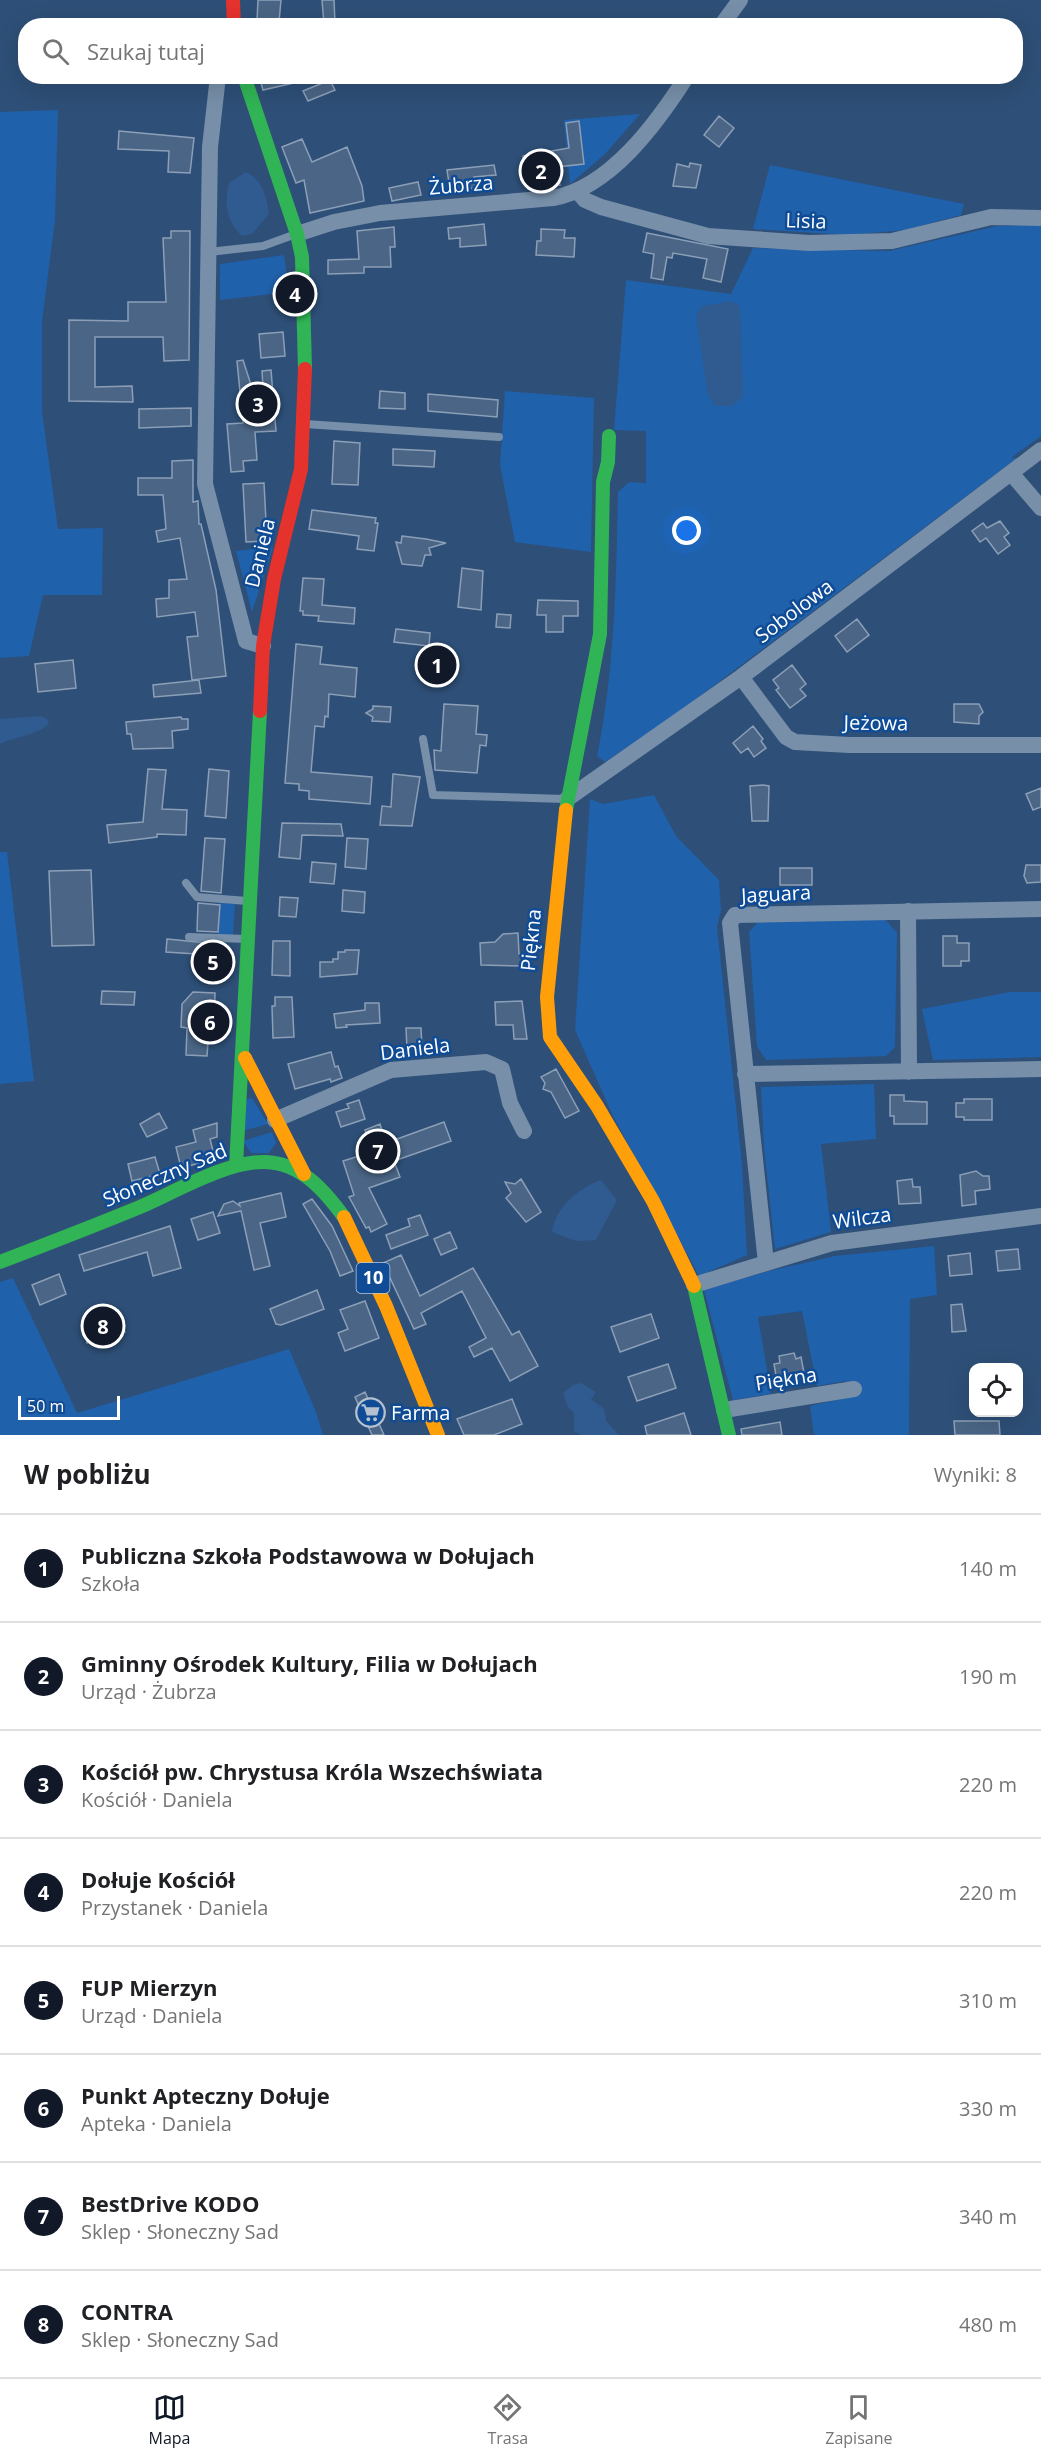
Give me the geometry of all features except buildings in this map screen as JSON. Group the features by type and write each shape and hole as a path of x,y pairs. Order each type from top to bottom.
{"street":[{"path":"233,0 234,18"},
{"path":"727,18 740,0"},
{"path":"217,84 210,147 205,484 246,641 263,646"},
{"name":"Daniela","path":"236,1166 244,1049 263,646 274,579 298,490 304,424 302,257 297,234 247,84"},
{"name":"Żubrza","path":"297,234 365,215 553,198 577,191 616,162 651,128 681,84"},
{"name":"Lisia","path":"577,191 591,204 708,236 809,243 892,241 991,218 1041,218"},
{"name":"Piękna","path":"609,436 608,462 603,482 600,634 587,710 567,799 547,997 550,1037 620,1144 652,1201 694,1285 729,1435"},
{"name":"Sobolowa","path":"567,799 741,676 1041,450"},
{"path":"1011,473 1041,508"},
{"name":"Jeżowa","path":"741,676 786,737 795,742 849,745 1041,745"},
{"name":"Jaguara","path":"766,1263 730,923 735,915 1041,909"},
{"path":"908,911 909,1072"},
{"name":"Daniela","path":"244,1049 250,1073 304,1174"},
{"name":"Daniela","path":"275,1120 391,1070 486,1062 502,1068 510,1103 524,1131"},
{"path":"745,1074 1041,1069"},
{"name":"Słoneczny Sad","path":"0,1262 97,1225 236,1166 256,1162 274,1163 304,1174 332,1197 351,1230 438,1435"},
{"name":"Wilcza","path":"694,1285 832,1243 1041,1216"},
{"name":"Piękna","path":"724,1410 854,1389"}],"lane":[{"path":"209,252 262,246 297,234"},
{"path":"304,424 499,437"},
{"path":"423,739 433,795 567,799"},
{"path":"186,884 197,897 250,902"},
{"path":"189,937 248,939"}],"shaded area":[{"path":"58,110 55,220 42,321 42,411 58,529 103,528 102,595 43,595 29,656 0,658 0,112"},
{"path":"640,114 605,154 570,184 564,120"},
{"path":"770,165 964,204 961,215 905,230 848,235 753,229"},
{"path":"246,172 260,184 269,214 252,234 242,236 230,218 227,198 229,183"},
{"path":"1041,225 1041,436 1011,458 1017,458 672,717 605,762 597,756 611,658 618,492 629,482 646,483 646,431 614,430 626,280 731,294 753,248 889,251 997,226"},
{"path":"284,255 289,292 220,300 220,264"},
{"path":"732,301 740,306 743,397 732,406 715,406 708,395 696,316 702,306"},
{"path":"505,391 594,398 591,552 515,542 500,465"},
{"path":"273,547 252,612 236,551"},
{"path":"41,716 47,719 49,724 44,728 0,744 0,719"},
{"path":"654,795 676,836 719,880 721,910 717,927 742,1164 747,1255 699,1276 613,1116 575,1030 590,799 603,804"},
{"path":"0,852 7,852 34,1081 0,1084"},
{"path":"220,903 235,904 233,935 218,935"},
{"path":"885,919 897,933 895,1047 886,1056 766,1060 757,1046 749,932 758,922"},
{"path":"1010,992 1041,992 1041,1057 933,1060 922,1009"},
{"path":"874,1084 876,1139 821,1144 831,1232 775,1249 764,1147 761,1087"},
{"path":"252,1098 268,1124 243,1131 244,1100"},
{"path":"272,1132 276,1143 269,1153 251,1153 243,1141"},
{"path":"601,1180 617,1200 596,1240 576,1241 552,1232 558,1215 569,1200 584,1188"},
{"path":"934,1246 937,1295 910,1299 909,1435 814,1435 810,1406 849,1397 845,1381 817,1386 802,1311 758,1317 771,1394 733,1400 704,1290 769,1271 835,1256"},
{"path":"13,1278 77,1413 289,1349 316,1412 323,1435 0,1435 0,1282"},
{"path":"581,1383 596,1392 591,1399 604,1409 606,1421 619,1435 581,1435 574,1431 574,1413 568,1407 563,1393 573,1385"}],"traffic: fast":[{"path":"247,84 297,234 302,257 305,369"},
{"path":"566,810 600,634 603,482 608,462 609,436"},
{"path":"236,1166 260,711"},
{"path":"0,1262 140,1207 218,1172 250,1163 278,1164 301,1173 320,1188 344,1217"},
{"path":"694,1286 729,1435"}],"traffic: slow":[{"path":"566,810 547,997 550,1037 597,1106 653,1201 694,1286"},
{"path":"245,1058 304,1174"},
{"path":"344,1217 386,1306 438,1435"}],"traffic: jam":[{"path":"233,0 234,18"},
{"path":"260,711 263,646 274,579 301,469 305,369"}],"place":[{"name":"Gminny Ośrodek Kultury, Filia w Dołujach","path":"541,171"},
{"name":"Dołuje Kościół","path":"295,294"},
{"name":"Kościół pw. Chrystusa Króla Wszechświata","path":"258,404"},
{"name":"Publiczna Szkoła Podstawowa w Dołujach","path":"437,665"},
{"name":"FUP Mierzyn","path":"213,962"},
{"name":"Punkt Apteczny Dołuje","path":"210,1022"},
{"name":"BestDrive KODO","path":"378,1151"},
{"name":"CONTRA","path":"103,1326"},
{"name":"Farma","path":"370,1413"}]}
